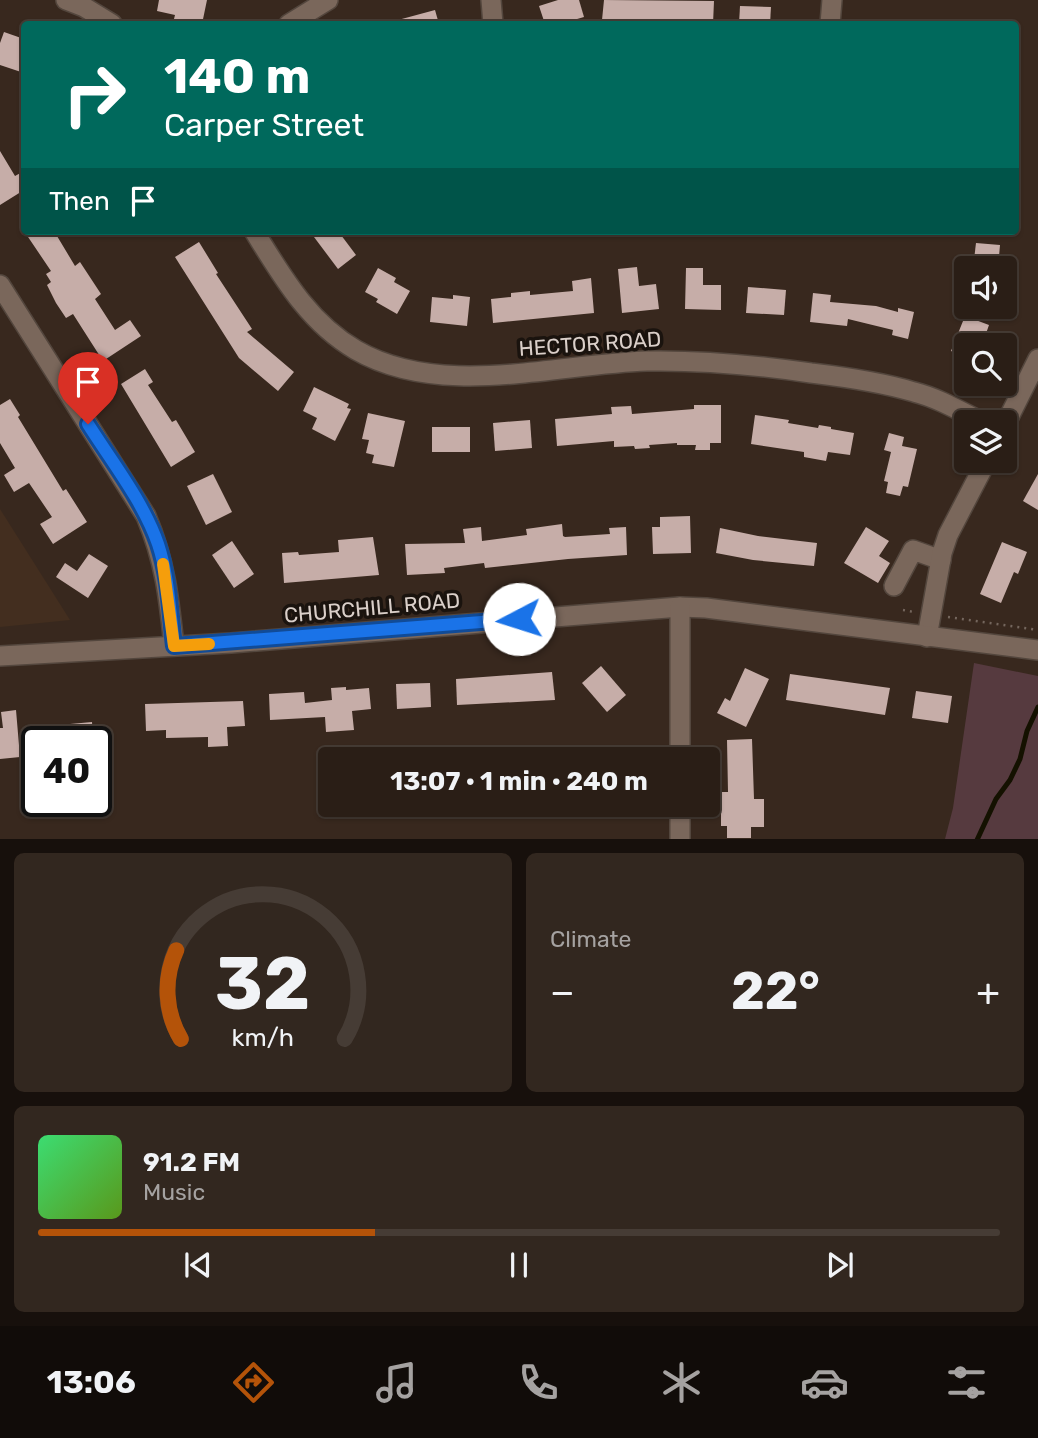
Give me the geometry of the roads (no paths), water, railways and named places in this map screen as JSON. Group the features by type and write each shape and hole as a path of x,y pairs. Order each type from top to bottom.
{"street":[{"path":"66,0 107,21"},
{"path":"294,21 328,0"},
{"path":"491,0 493,21"},
{"path":"830,21 832,0"},
{"name":"HECTOR ROAD","path":"256,235 291,291 333,334 384,363 414,371 475,375 645,361 700,361 750,365 884,384 918,392 956,410"},
{"path":"0,285 146,516 166,573 174,646"},
{"path":"1012,410 1038,359"},
{"path":"927,637 948,535 980,473"},
{"path":"894,586 913,550 941,560"},
{"path":"680,607 680,747"},
{"name":"CHURCHILL ROAD","path":"0,656 174,646 680,607 706,608 1038,650"},
{"path":"680,817 680,839"}],"waterway":[{"path":"977,839 996,799 1010,780 1020,759 1027,731 1038,707"}]}
